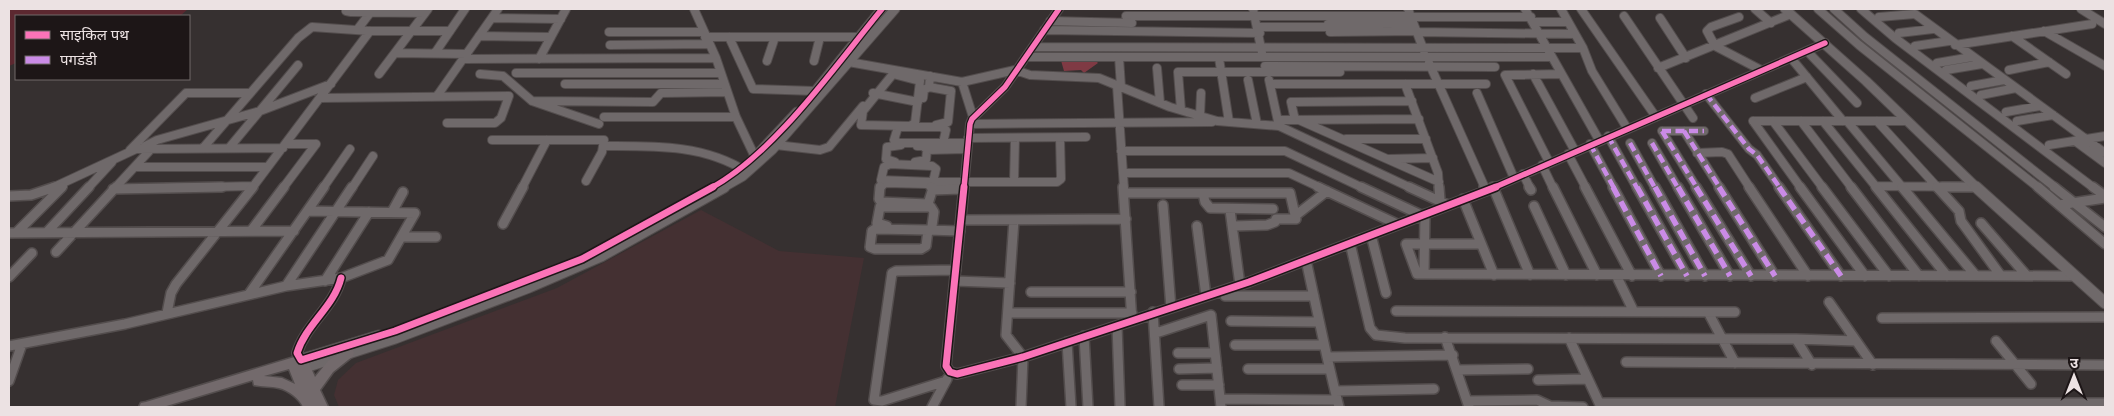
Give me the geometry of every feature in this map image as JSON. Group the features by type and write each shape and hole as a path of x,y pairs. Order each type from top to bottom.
{"main road":[{"path":"310,398 320,377 331,364 348,353"},
{"path":"299,365 310,398"},
{"path":"170,407 259,381 299,365"},
{"path":"146,407 299,365"},
{"path":"259,381 282,383 310,398 321,407"}],"street":[{"path":"347,9 348,12 370,13 427,11"},
{"path":"435,53 465,9"},
{"path":"437,96 498,9"},
{"path":"539,58 566,9"},
{"path":"694,9 705,38 716,58 719,73 736,117 755,157"},
{"path":"299,365 348,353 395,338 520,290 601,256 745,170 776,145 848,59 858,37 882,9"},
{"path":"299,365 395,331 582,259 745,170 815,91 895,9"},
{"path":"971,120 996,98 1028,57 1059,9"},
{"path":"1525,9 1551,58 1604,138 1686,276"},
{"path":"1561,9 1583,48 1592,71 1627,128"},
{"path":"1581,9 1656,117"},
{"path":"1754,9 1771,23"},
{"path":"1818,9 1859,45 2009,162 2105,244"},
{"path":"1834,9 1935,94 2078,203 2105,227"},
{"path":"1861,9 1895,38 2105,197"},
{"path":"2081,9 2105,24"},
{"path":"379,74 427,11"},
{"path":"1254,12 1259,30 1260,48 1279,123"},
{"path":"1126,16 1173,13 1306,12 1325,16 1340,12 1374,12 1482,33 1575,34"},
{"path":"1658,68 1771,23 1788,12 1825,43 1975,187 2105,303"},
{"path":"357,30 370,13"},
{"path":"1879,17 1914,14 2105,153"},
{"path":"1325,16 1336,48"},
{"path":"1624,16 1682,105 1693,118"},
{"path":"1044,30 1259,30 1329,28 1474,17 1568,22"},
{"path":"1474,17 1482,33"},
{"path":"1739,17 1708,29 1715,46 1761,70"},
{"path":"492,18 561,19"},
{"path":"1660,18 1686,58"},
{"path":"1050,21 1132,23"},
{"path":"1413,21 1430,66 1530,275"},
{"path":"1915,46 2012,36 2092,24"},
{"path":"203,148 298,38 312,28 370,31 450,31"},
{"path":"1899,33 1933,29"},
{"path":"167,313 171,293 176,284 332,84 370,31"},
{"path":"2044,31 2105,66"},
{"path":"609,32 705,38"},
{"path":"479,36 551,38"},
{"path":"2012,36 2066,74"},
{"path":"728,37 753,89 815,91"},
{"path":"610,45 728,37 858,37"},
{"path":"767,60 775,37"},
{"path":"814,61 820,37"},
{"path":"1008,313 1132,317 1171,308 1240,285 1371,235 1423,214 1444,202 1463,199 1489,189 1825,43"},
{"path":"1035,47 1583,48"},
{"path":"1807,51 1857,103"},
{"path":"396,53 539,58 716,58"},
{"path":"2093,60 2105,56"},
{"path":"1028,57 1219,58 1265,65 1340,72"},
{"path":"1119,57 1119,123 1132,317"},
{"path":"1937,63 1972,57"},
{"path":"1219,58 1229,122"},
{"path":"1181,110 1178,72 1221,72 1265,65 1427,58 1551,58"},
{"path":"1791,58 1976,276"},
{"path":"848,59 962,82 1016,70 1030,75 1099,78 1160,103 1217,121"},
{"path":"2009,70 2049,62"},
{"path":"229,148 298,64"},
{"path":"1946,70 1982,64"},
{"path":"1265,65 1495,67"},
{"path":"776,145 820,150 829,147 875,93 891,75 895,74 920,81 913,125 860,124 863,111 875,93 890,68"},
{"path":"1157,68 1160,103"},
{"path":"516,73 719,73"},
{"path":"480,74 493,74 508,79 532,101 602,121 736,117"},
{"path":"1561,74 1505,74 1596,275"},
{"path":"1533,74 1632,276"},
{"path":"929,87 930,76"},
{"path":"1755,98 1807,77"},
{"path":"1248,80 1257,124"},
{"path":"1971,86 2004,80"},
{"path":"932,407 948,377 946,366 971,120 962,82"},
{"path":"140,149 157,140 260,112 332,84"},
{"path":"565,84 723,84"},
{"path":"1270,84 1486,84"},
{"path":"1405,84 1433,158 1444,202"},
{"path":"929,87 949,89 951,91 948,122 945,124 925,124 920,121 924,90 929,87"},
{"path":"1980,95 2016,88"},
{"path":"130,151 186,92 250,93"},
{"path":"532,101 653,102 661,93 727,92"},
{"path":"875,93 918,102"},
{"path":"1200,116 1201,93"},
{"path":"1478,93 1514,178"},
{"path":"1706,94 1756,156 1841,276"},
{"path":"321,98 509,96 501,118 495,123 447,123"},
{"path":"1412,101 1291,102 1297,120 1439,182"},
{"path":"2006,112 2040,106"},
{"path":"2017,121 2053,115"},
{"path":"971,120 1119,123 1217,121 1257,124 1297,120 1419,120"},
{"path":"1865,276 1753,121 1907,121"},
{"path":"1773,121 1889,276"},
{"path":"1801,121 1919,276"},
{"path":"1823,121 1947,276"},
{"path":"1877,121 1959,212 1961,221 2001,276"},
{"path":"1279,123 1444,202"},
{"path":"943,142 946,130 941,127 898,127 894,140 898,142 968,143"},
{"path":"1704,131 1662,131 1751,276"},
{"path":"1684,131 1775,276"},
{"path":"2049,145 2105,136"},
{"path":"927,150 1015,138 1086,137"},
{"path":"1014,182 1015,138"},
{"path":"933,186 927,184 885,183 880,186 879,199 886,204 928,204 930,202 933,186 936,170 932,166 890,164 884,167 881,180 888,182 933,186 1060,181 1060,138"},
{"path":"1343,140 1426,139"},
{"path":"492,140 604,140 586,181"},
{"path":"503,224 546,140"},
{"path":"2075,140 2105,163"},
{"path":"1630,143 1705,276"},
{"path":"1652,143 1730,276"},
{"path":"9,196 31,195 66,183 130,151 140,149 229,148 316,144 251,231"},
{"path":"1590,144 1661,276"},
{"path":"889,145 923,146 927,150 926,160 922,162 893,162 886,159 889,145"},
{"path":"603,146 686,149 714,156 745,170"},
{"path":"56,252 152,148"},
{"path":"249,294 350,149"},
{"path":"1121,151 1285,151 1423,214"},
{"path":"1697,153 1722,152 1728,154 1808,276"},
{"path":"286,286 373,156"},
{"path":"47,232 115,158"},
{"path":"1385,159 1433,158"},
{"path":"135,167 267,167"},
{"path":"1123,173 1289,173 1397,224"},
{"path":"1523,174 1531,190"},
{"path":"13,232 66,183"},
{"path":"113,190 253,186"},
{"path":"1875,186 1975,187"},
{"path":"1233,226 1267,225 1275,222 1276,219 1296,219 1295,216 1327,191"},
{"path":"392,212 403,192"},
{"path":"1124,193 1290,193 1295,216"},
{"path":"1204,193 1204,202 1210,208 1230,210 1273,209"},
{"path":"1270,193 1276,219"},
{"path":"2059,205 2105,197"},
{"path":"1463,199 1494,275"},
{"path":"1163,204 1171,308"},
{"path":"930,228 882,226 877,223 879,208 884,206 931,208 934,212 930,228 926,246 921,249 875,249 870,247 873,229 930,228 1014,220 1126,219"},
{"path":"1534,206 1566,275"},
{"path":"1230,210 1240,285"},
{"path":"9,346 286,286 325,282 341,278 388,260 403,237 415,213 308,211"},
{"path":"325,282 369,212"},
{"path":"1423,214 1424,274"},
{"path":"1014,220 1006,335 1023,357 1022,407"},
{"path":"1981,223 2027,276"},
{"path":"1197,226 1206,296"},
{"path":"13,232 294,231"},
{"path":"1371,235 1386,292"},
{"path":"403,237 436,237"},
{"path":"1350,243 1372,333 1380,336 1405,338 1723,338 1856,341"},
{"path":"1481,244 1406,244 1417,274 2074,276"},
{"path":"9,278 32,253"},
{"path":"1306,260 1337,399"},
{"path":"956,270 896,271 892,273 874,400 882,401 957,374 1023,357 1116,326 1132,317"},
{"path":"1616,275 1634,312"},
{"path":"299,365 297,353 299,342 337,291 341,278"},
{"path":"955,281 1010,283"},
{"path":"1225,290 1225,296 1314,296"},
{"path":"1030,292 1130,292"},
{"path":"1830,302 1873,365"},
{"path":"1396,311 1735,312"},
{"path":"1153,312 1156,332 1159,407"},
{"path":"1708,312 1735,363"},
{"path":"1156,332 1211,315 1221,403 1337,399 1434,389"},
{"path":"1882,318 2105,317"},
{"path":"1231,321 1319,322"},
{"path":"1116,326 1120,407"},
{"path":"1084,336 1088,407"},
{"path":"1445,337 1468,404 1537,400 1550,406 1583,407"},
{"path":"1569,338 1586,379 1600,405 2105,404"},
{"path":"1796,339 1812,365"},
{"path":"1996,341 2031,384"},
{"path":"1067,342 1071,407"},
{"path":"9,381 22,344"},
{"path":"1234,345 1324,345"},
{"path":"1178,353 1215,353"},
{"path":"1327,357 1452,356"},
{"path":"1626,362 1812,365 2105,365"},
{"path":"1179,369 1217,368"},
{"path":"1248,369 1329,369"},
{"path":"1457,370 1528,369"},
{"path":"1538,380 1586,379"},
{"path":"1182,385 1219,385"}],"shaded area":[{"path":"9,9 188,9 181,15 15,15 15,63 9,66"},
{"path":"1060,57 1082,62 1096,61 1098,63 1084,73 1081,70 1064,71"},
{"path":"701,210 779,251 864,258 835,407 339,407 334,395 338,380 356,363 557,288"}],"marked path":[{"path":"1706,94 1749,149 1757,155 1841,276"},
{"path":"1662,131 1751,276"},
{"path":"1662,131 1704,131"},
{"path":"1684,131 1775,276"},
{"path":"1608,136 1687,276"},
{"path":"1630,143 1705,276"},
{"path":"1652,143 1730,276"},
{"path":"1590,144 1661,276"}],"cycle path":[{"path":"341,278 334,297 300,342 297,353 301,360 395,331 582,259 716,185 755,157 815,91 882,9"},
{"path":"1059,9 1005,87 975,115 970,124 946,366 950,372 957,374 974,371 1023,357 1249,282 1486,191 1825,43"}]}
